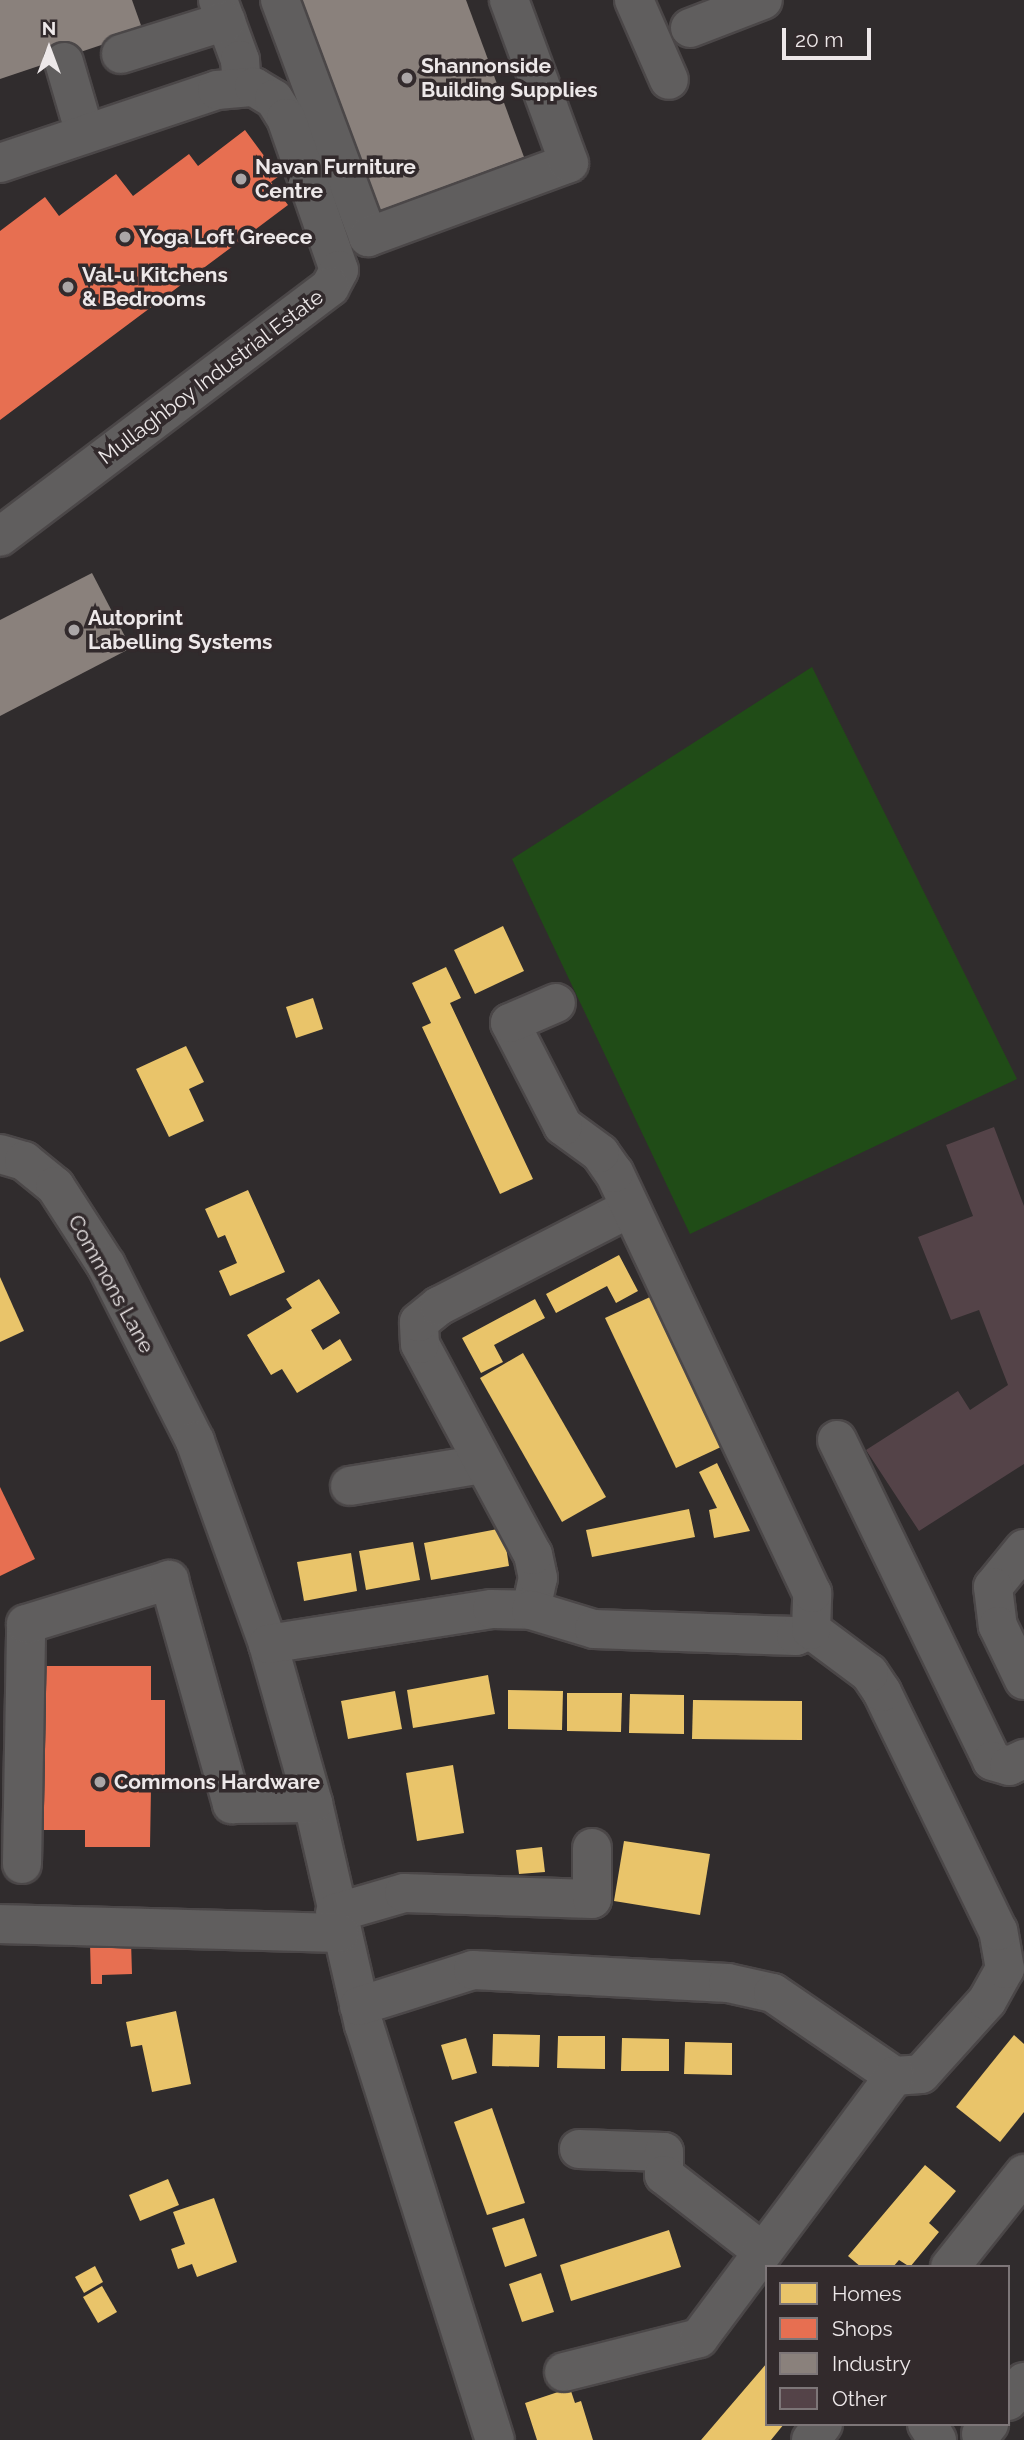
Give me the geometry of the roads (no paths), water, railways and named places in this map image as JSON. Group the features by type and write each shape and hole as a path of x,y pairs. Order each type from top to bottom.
{"street":[{"path":"280,0 368,237 569,163 509,0"},
{"path":"634,0 669,80"},
{"path":"690,28 763,0"},
{"path":"0,163 242,86 240,60 222,10 121,54"},
{"path":"64,62 85,134"},
{"name":"Mullaghboy Industrial Estate","path":"0,537 330,287 339,270 332,242 286,118 274,99 254,87 242,86"},
{"path":"556,1003 510,1023 563,1126 600,1153 630,1208 812,1593 811,1630"},
{"name":"Commons Lane","path":"0,1154 24,1161 55,1186 106,1265 195,1441 268,1644 313,1803 338,1923 359,2006 495,2440"},
{"path":"531,1609 538,1578 533,1555 420,1344 419,1322 439,1306 630,1208"},
{"path":"837,1440 992,1761 1009,1766 1024,1759"},
{"path":"350,1486 484,1464"},
{"path":"1024,1549 993,1587 998,1626 1024,1680"},
{"path":"22,1864 26,1624 169,1580 232,1804 313,1803"},
{"path":"268,1644 492,1608 531,1609 594,1629 796,1636 811,1630"},
{"path":"359,2006 473,1970 728,1983 773,1993 894,2076 921,2074 987,2001 1005,1969 998,1931 882,1692 869,1674 811,1630"},
{"path":"0,1924 338,1923 404,1893 592,1899 592,1847"},
{"path":"564,2372 699,2338 894,2076"},
{"path":"579,2150 664,2152 664,2175 763,2252"},
{"path":"952,2265 1022,2180"},
{"path":"1010,2399 1024,2382"}],"place":[{"name":"Shannonside Building Supplies","path":"407,78"},
{"name":"Navan Furniture Centre","path":"241,179"},
{"name":"Yoga Loft Greece","path":"125,237"},
{"name":"Val-u Kitchens & Bedrooms","path":"68,287"},
{"name":"Autoprint Labelling Systems","path":"74,630"},
{"name":"Commons Hardware","path":"100,1782"}]}
